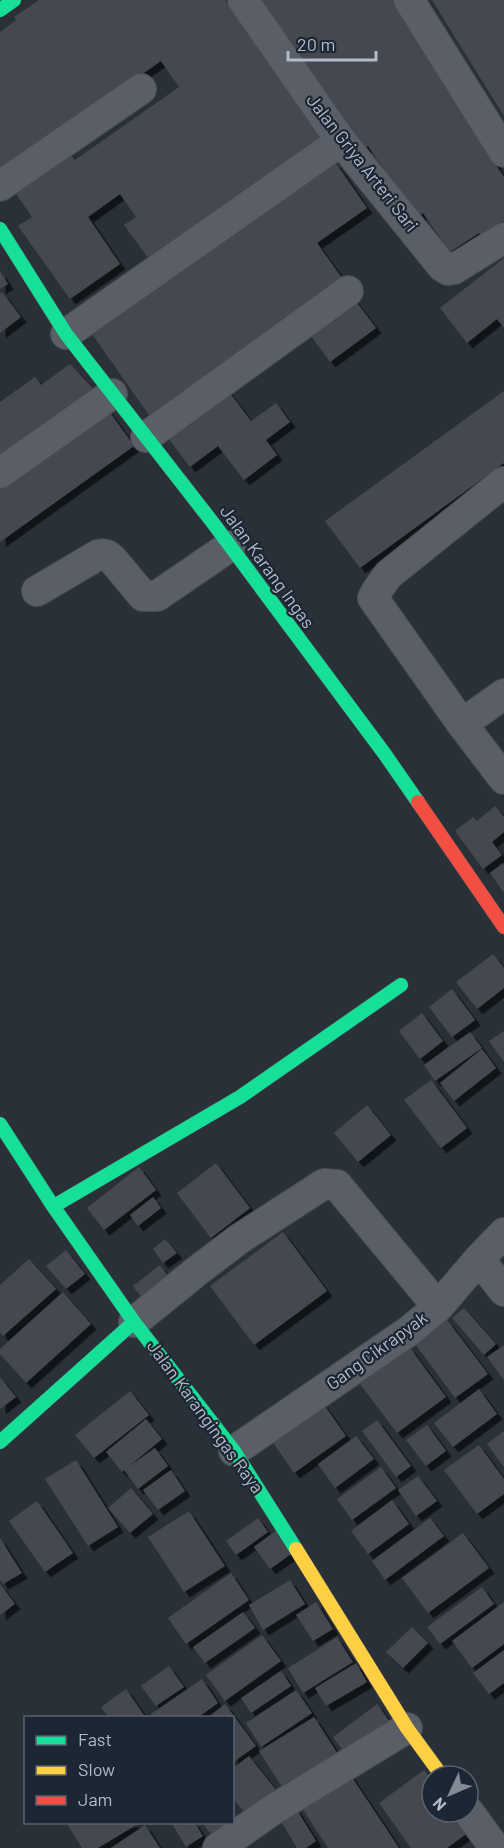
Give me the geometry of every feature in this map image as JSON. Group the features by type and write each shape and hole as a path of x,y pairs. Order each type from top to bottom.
{"street":[{"path":"0,10 14,0"},
{"name":"Jalan Griya Arteri Sari","path":"243,0 341,141 442,266 448,270 454,269 504,238"},
{"path":"409,0 504,152"},
{"path":"0,186 141,89"},
{"path":"66,334 334,146"},
{"name":"Jalan Karang Ingas","path":"0,229 66,334 230,546 384,753 504,927"},
{"path":"146,437 348,291"},
{"path":"0,473 112,394"},
{"path":"504,482 388,575 373,598 504,779"},
{"path":"37,591 98,555 104,554 113,560 143,596 157,596 230,546"},
{"path":"462,724 504,694"},
{"path":"54,1206 240,1097 401,985"},
{"name":"Jalan Karangingas Raya","path":"0,1124 134,1322 234,1450 407,1728 433,1764"},
{"path":"0,1442 134,1322 197,1271 239,1239 324,1184 337,1185 438,1307"},
{"name":"Gang Cikrapyak","path":"234,1450 409,1331 438,1307 504,1233"},
{"path":"479,1259 504,1291"},
{"path":"218,1848 271,1811 407,1728"},
{"path":"477,1824 495,1848"}],"building":[{"path":"39,0 225,0 322,139 149,259 124,225 136,217 120,194 88,217 120,264 70,299 18,226 32,217 10,185 65,147 75,160 179,87 161,61 0,173 0,32 16,20 14,17"},
{"path":"260,0 395,0 503,158 495,164 504,177 504,221 482,236 479,233 450,252 423,213 417,218 368,146 362,150"},
{"path":"432,0 504,0 504,116 476,71"},
{"path":"335,162 367,208 317,243 344,281 151,418 92,334"},
{"path":"504,258 504,328 497,319 467,343 440,308"},
{"path":"0,271 8,284 0,289"},
{"path":"2,292 21,317 0,333 0,294"},
{"path":"351,295 376,328 330,362 306,329"},
{"path":"70,364 97,393 0,457 0,402 35,377 41,385"},
{"path":"226,388 251,421 276,403 290,422 266,440 277,455 244,480 218,446 190,467 165,434"},
{"path":"504,391 504,463 360,568 325,521"},
{"path":"106,407 134,446 0,542 0,483"},
{"path":"495,806 504,817 504,832 492,842 502,855 483,869 455,831 473,817 477,821"},
{"path":"503,863 504,865 504,893 490,873"},
{"path":"493,954 504,968 504,988 477,1009 456,982"},
{"path":"452,989 475,1020 452,1037 429,1007"},
{"path":"422,1013 443,1041 420,1059 399,1031"},
{"path":"504,1031 504,1062 489,1041"},
{"path":"470,1032 482,1048 435,1081 424,1065"},
{"path":"482,1049 496,1068 454,1101 440,1083"},
{"path":"431,1080 467,1128 441,1148 404,1100"},
{"path":"367,1105 391,1135 358,1162 334,1133"},
{"path":"216,1163 250,1208 211,1238 177,1193"},
{"path":"139,1167 156,1190 104,1230 87,1208"},
{"path":"153,1197 161,1208 138,1226 130,1215"},
{"path":"283,1232 327,1291 254,1345 210,1286"},
{"path":"165,1239 177,1253 163,1263 153,1249"},
{"path":"66,1250 85,1274 66,1289 46,1266"},
{"path":"29,1259 56,1289 3,1336 0,1332 0,1285"},
{"path":"160,1265 174,1284 147,1305 133,1286"},
{"path":"63,1292 91,1324 26,1383 0,1354 0,1349"},
{"path":"464,1308 496,1344 484,1355 452,1318"},
{"path":"447,1320 488,1374 455,1398 415,1344"},
{"path":"504,1345 504,1380 487,1357"},
{"path":"410,1348 446,1397 397,1433 360,1384"},
{"path":"0,1377 16,1397 0,1409"},
{"path":"479,1389 497,1414 453,1447 434,1423"},
{"path":"130,1391 149,1415 94,1458 75,1435"},
{"path":"322,1402 346,1436 294,1473 270,1438"},
{"path":"146,1419 162,1439 127,1468 155,1448 168,1466 138,1489 124,1470 122,1472 106,1452"},
{"path":"377,1420 411,1466 396,1477 362,1431"},
{"path":"427,1425 446,1451 426,1466 406,1440"},
{"path":"504,1431 504,1467 487,1444"},
{"path":"356,1436 374,1459 335,1488 318,1464"},
{"path":"479,1445 504,1479 504,1494 477,1514 444,1470"},
{"path":"76,1460 118,1527 88,1546 45,1479"},
{"path":"381,1467 396,1488 352,1520 337,1499"},
{"path":"171,1470 185,1491 158,1510 143,1490"},
{"path":"418,1476 437,1501 416,1516 398,1490"},
{"path":"131,1488 153,1514 130,1533 108,1508"},
{"path":"392,1500 409,1524 368,1554 351,1531"},
{"path":"37,1501 73,1553 45,1572 9,1521"},
{"path":"189,1511 225,1566 184,1592 148,1537"},
{"path":"258,1518 268,1532 236,1555 226,1541"},
{"path":"430,1518 444,1536 385,1580 372,1561"},
{"path":"278,1529 294,1552 270,1569 254,1547"},
{"path":"463,1533 489,1568 428,1613 402,1578"},
{"path":"0,1538 22,1573 3,1584 0,1580"},
{"path":"231,1573 249,1600 186,1644 168,1618"},
{"path":"290,1580 305,1604 263,1630 249,1605"},
{"path":"0,1584 15,1604 0,1615"},
{"path":"482,1587 494,1604 440,1644 427,1627"},
{"path":"316,1602 333,1629 313,1641 296,1615"},
{"path":"504,1602 504,1644 472,1668 452,1641"},
{"path":"243,1612 255,1628 205,1663 193,1647"},
{"path":"412,1627 428,1643 403,1668 386,1652"},
{"path":"262,1635 281,1661 225,1701 206,1675"},
{"path":"337,1637 353,1662 303,1693 288,1668"},
{"path":"504,1650 504,1683 489,1694 473,1673"},
{"path":"356,1663 367,1682 326,1706 315,1688"},
{"path":"169,1666 184,1687 156,1706 141,1686"},
{"path":"281,1671 291,1686 251,1713 241,1698"},
{"path":"202,1679 218,1703 200,1716 152,1716 151,1714"},
{"path":"126,1689 145,1716 108,1716 101,1707"},
{"path":"296,1690 312,1713 261,1747 246,1723"},
{"path":"225,1704 234,1716 210,1716"},
{"path":"377,1704 395,1729 351,1761 333,1737"},
{"path":"234,1716 256,1746 234,1762"},
{"path":"314,1717 341,1759 286,1793 259,1751"},
{"path":"249,1756 276,1790 246,1814 234,1799 234,1767"},
{"path":"349,1773 399,1848 328,1848 300,1805"},
{"path":"420,1773 420,1824 463,1824 469,1832 447,1848 411,1848 379,1803"},
{"path":"295,1807 316,1841 306,1848 297,1848 279,1818"},
{"path":"67,1824 138,1824 98,1848 82,1848"},
{"path":"172,1824 195,1824 203,1836 186,1847"},
{"path":"203,1824 229,1824 213,1837"},
{"path":"145,1825 160,1848 111,1848"}],"traffic: fast":[{"path":"0,10 14,0"},
{"path":"0,229 66,334 213,523 418,802"},
{"path":"54,1206 240,1097 401,985"},
{"path":"0,1124 53,1206 134,1322 234,1451 296,1549"},
{"path":"0,1442 134,1322"}],"traffic: slow":[{"path":"296,1549 407,1728 433,1764"}],"traffic: jam":[{"path":"418,802 504,927"}]}
